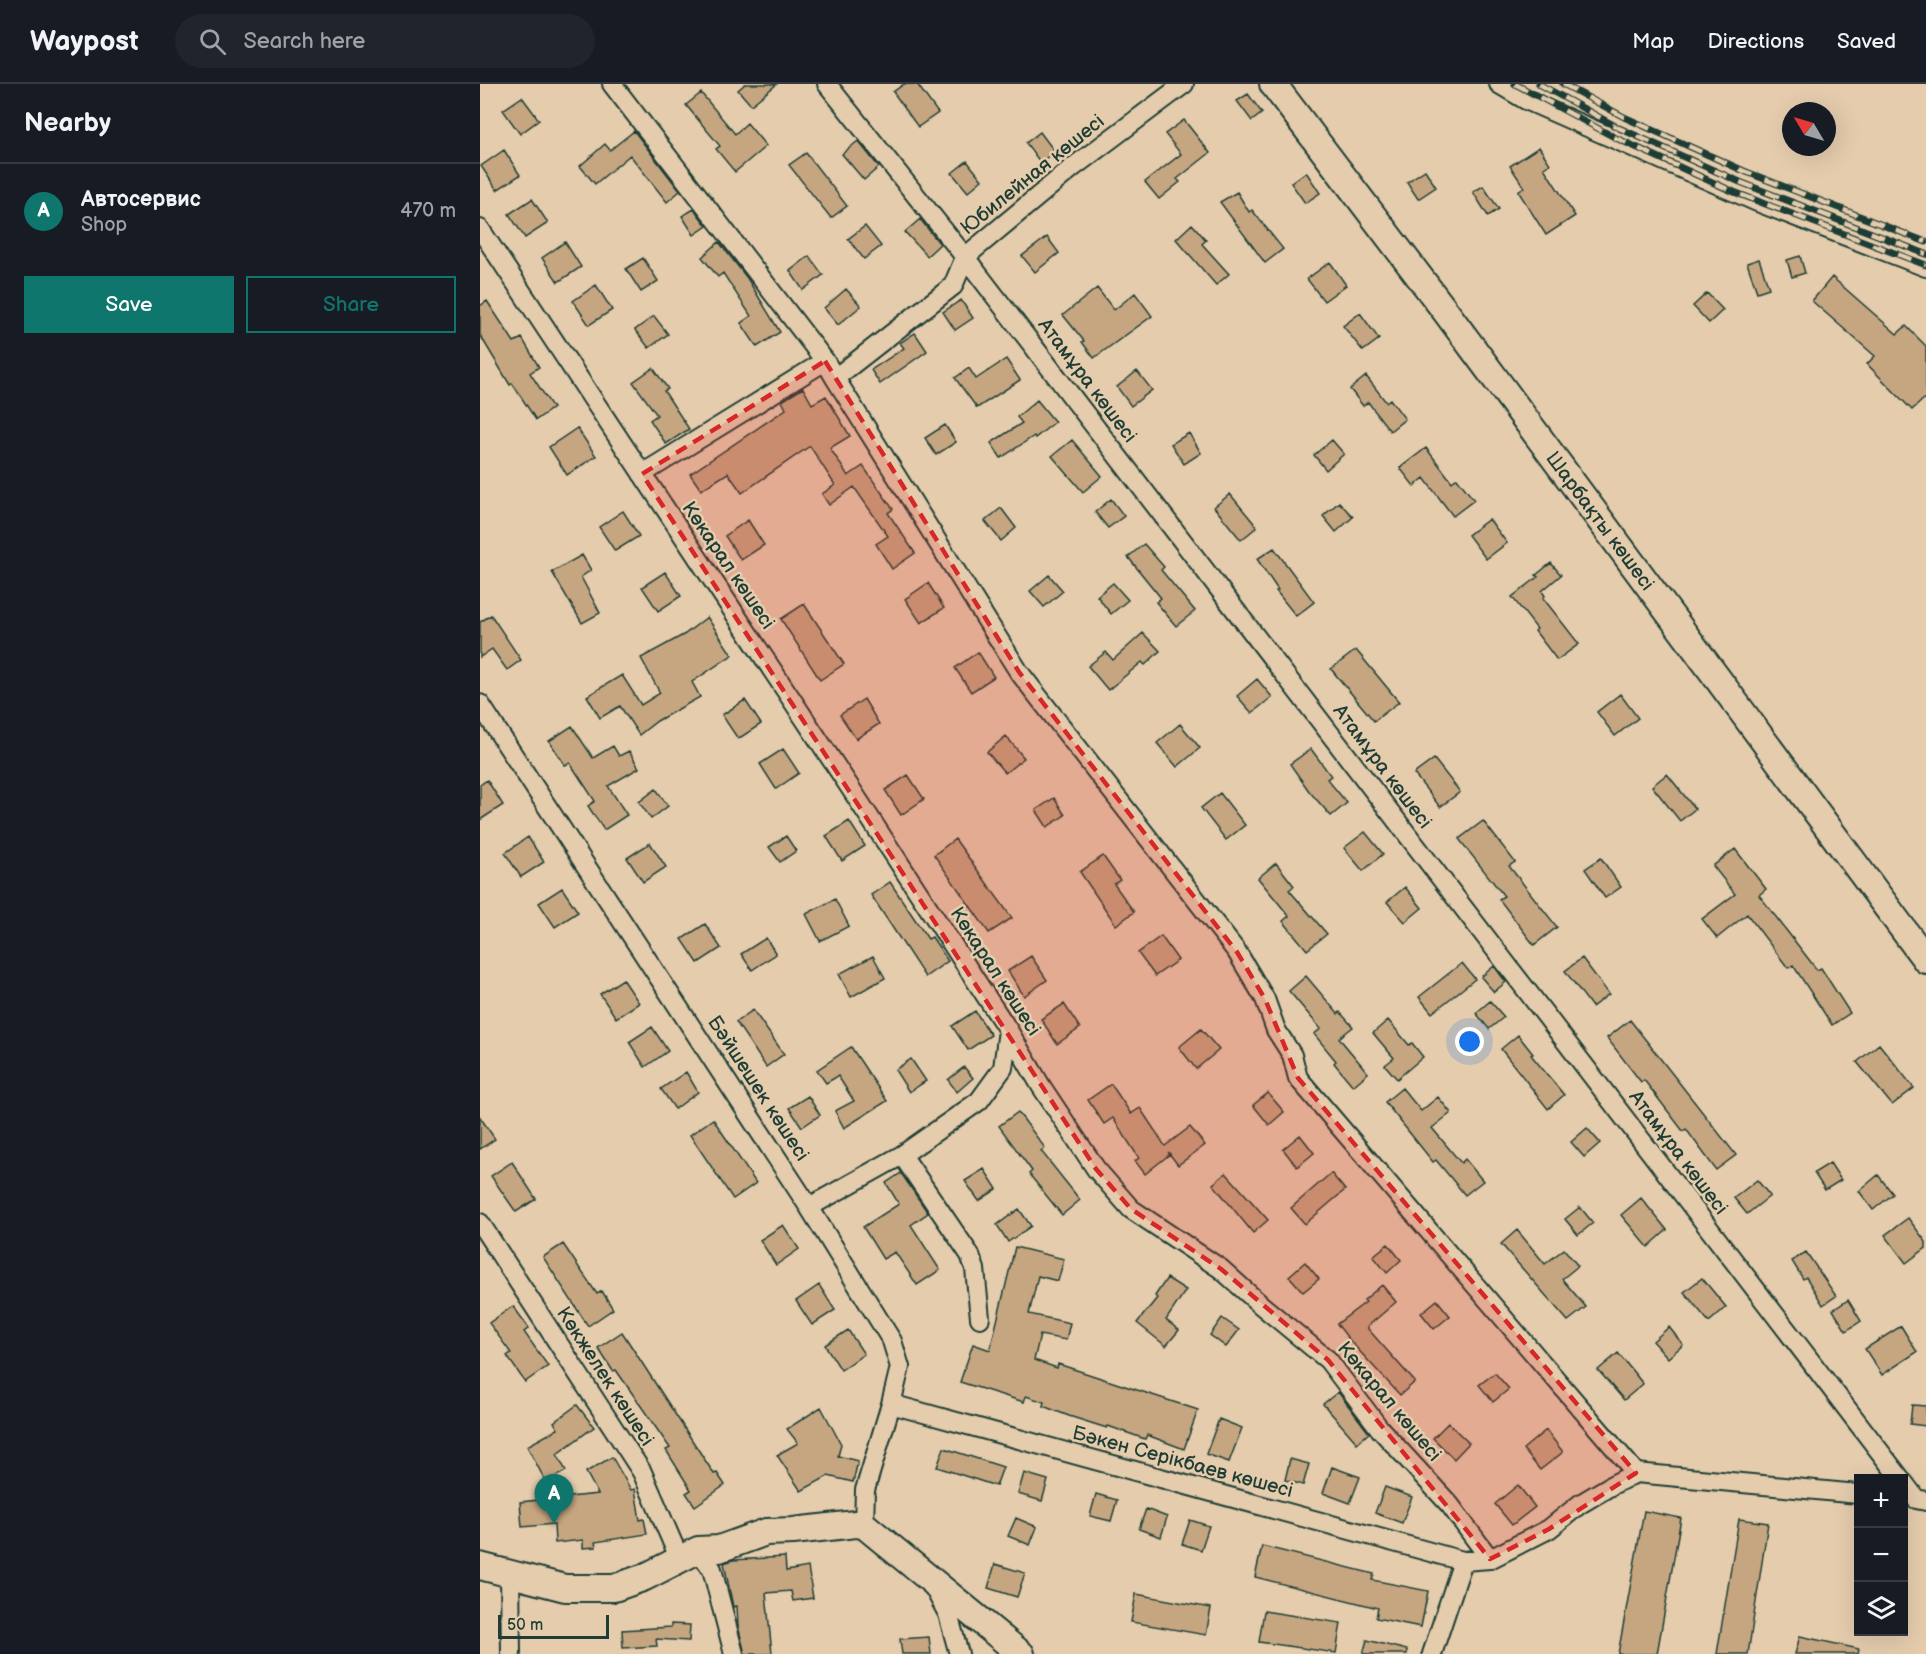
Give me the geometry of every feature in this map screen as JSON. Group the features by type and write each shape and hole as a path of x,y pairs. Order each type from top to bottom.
{"street":[{"path":"612,84 825,361 1020,672 1237,952 1265,999 1276,1030 1292,1055 1298,1078 1636,1473"},
{"name":"Атамұра көшесі","path":"827,84 965,257 1896,1474"},
{"name":"Юбилейная көшесі","path":"965,257 1072,168 1184,84"},
{"name":"Шарбақты көшесі","path":"1272,84 1446,312 1926,960"},
{"path":"1499,84 1526,100 1755,201 1926,267"},
{"name":"Көкарал көшесі","path":"480,228 1008,1030 1041,1086 1096,1169 1131,1209 1221,1269 1328,1360 1380,1429 1450,1505 1490,1559"},
{"path":"835,378 953,286 965,257"},
{"path":"642,474 825,361"},
{"name":"Бәйшешек көшесі","path":"480,704 809,1207 892,1341 900,1367 865,1491 864,1525"},
{"path":"809,1207 902,1155 979,1101 1004,1068 1008,1030"},
{"path":"902,1155 970,1255 975,1269 980,1318"},
{"name":"Көкжелек көшесі","path":"480,1223 642,1472 689,1555 712,1569 734,1654"},
{"name":"Бәкен Серікбаев көшесі","path":"891,1404 1463,1561"},
{"path":"1432,1654 1463,1561 1490,1559 1549,1529 1580,1504 1636,1473 1854,1494"},
{"path":"480,1566 565,1588 614,1588 689,1555 719,1549 766,1532 793,1532 864,1525 1021,1654"},
{"path":"510,1574 511,1654"},
{"path":"928,1578 948,1614 959,1654"}],"highlighted area":[{"path":"825,361 1019,672 1237,952 1265,999 1298,1078 1636,1473 1549,1529 1490,1559 1328,1360 1221,1269 1131,1209 1096,1169 642,474"}],"building":[{"path":"745,84 777,84 751,105 738,90"},
{"path":"904,84 917,84 938,113 918,127 893,92"},
{"path":"701,93 735,134 747,123 766,146 735,172 716,149 720,146 686,105"},
{"path":"1248,94 1262,113 1252,121 1237,101"},
{"path":"522,97 539,120 520,134 503,110"},
{"path":"1184,120 1210,153 1177,179 1180,182 1159,199 1145,182 1181,154 1165,134"},
{"path":"634,131 680,191 667,202 630,155 595,184 580,166 605,144 610,150"},
{"path":"1040,132 1055,152 1040,162 1026,143"},
{"path":"858,141 879,167 864,180 842,154"},
{"path":"1539,147 1550,164 1544,168 1575,216 1546,235 1518,191 1524,187 1510,166"},
{"path":"504,150 520,175 497,190 481,166"},
{"path":"806,153 847,206 831,218 789,165"},
{"path":"967,161 982,180 968,192 952,173"},
{"path":"1425,170 1436,187 1418,199 1407,182"},
{"path":"1306,172 1320,193 1305,203 1291,183"},
{"path":"1483,186 1499,209 1488,216 1473,192"},
{"path":"1237,192 1249,212 1252,210 1283,249 1265,263 1220,202"},
{"path":"532,199 548,223 525,238 509,214"},
{"path":"694,209 707,226 694,235 682,216"},
{"path":"920,219 940,244 927,256 905,232"},
{"path":"1192,224 1206,240 1202,244 1229,274 1216,285 1176,239"},
{"path":"865,226 881,246 864,259 848,239"},
{"path":"1047,237 1059,253 1035,272 1022,256"},
{"path":"565,242 581,267 558,282 542,258"},
{"path":"719,242 747,278 780,332 757,347 741,323 751,316 723,273 718,277 702,257"},
{"path":"809,256 823,275 803,290 790,271"},
{"path":"1800,256 1805,273 1792,277 1787,260"},
{"path":"643,258 658,281 641,292 626,269"},
{"path":"1759,259 1769,288 1757,292 1747,263"},
{"path":"1330,262 1346,285 1324,301 1307,279"},
{"path":"1832,277 1897,334 1906,326 1926,346 1926,397 1912,410 1867,364 1875,356 1812,301"},
{"path":"596,285 612,310 589,325 573,301"},
{"path":"1097,288 1114,310 1135,293 1152,316 1094,358 1082,342 1084,341 1063,315"},
{"path":"846,289 861,306 838,325 824,308"},
{"path":"1707,293 1723,310 1709,323 1693,306"},
{"path":"961,300 973,318 955,330 943,312"},
{"path":"487,301 514,342 522,338 539,367 530,373 553,408 536,420 512,383 510,385 480,335 480,306"},
{"path":"1360,313 1379,339 1363,351 1343,326"},
{"path":"654,316 668,334 649,348 635,330"},
{"path":"915,333 927,351 880,384 871,370 904,348 900,343"},
{"path":"1006,359 1020,380 977,408 955,378 969,368 976,379"},
{"path":"653,368 668,389 664,391 689,429 666,444 650,420 657,415 633,382"},
{"path":"1137,371 1152,390 1131,406 1117,387"},
{"path":"1366,376 1386,402 1390,399 1405,419 1390,431 1368,402 1363,406 1350,389"},
{"path":"803,388 812,404 826,396 850,436 830,448 848,476 863,466 893,509 888,513 915,553 892,569 876,544 888,536 854,487 829,505 822,494 835,485 810,446 742,493 728,473 701,490 690,474 786,409 782,401"},
{"path":"1037,400 1055,422 1035,438 1034,436 1001,458 991,443 1022,423 1017,417"},
{"path":"945,425 956,442 936,455 925,438"},
{"path":"577,428 596,456 567,475 549,447"},
{"path":"1189,433 1201,453 1184,464 1171,444"},
{"path":"1072,440 1102,476 1083,492 1052,456"},
{"path":"1332,440 1344,454 1326,470 1314,455"},
{"path":"1426,448 1452,482 1457,478 1474,500 1453,516 1424,478 1414,486 1400,468"},
{"path":"1230,494 1257,527 1241,540 1214,507"},
{"path":"1111,499 1124,516 1108,528 1095,512"},
{"path":"1339,502 1353,517 1336,532 1323,516"},
{"path":"1001,508 1016,528 1001,541 985,521"},
{"path":"623,511 639,536 615,551 599,527"},
{"path":"1489,519 1507,543 1486,559 1468,535"},
{"path":"748,520 764,545 741,560 725,536"},
{"path":"1144,544 1164,567 1161,570 1195,611 1176,626 1156,602 1161,598 1128,557"},
{"path":"1274,548 1314,602 1296,616 1276,591 1278,590 1257,559"},
{"path":"582,555 591,570 581,577 600,613 582,623 552,572"},
{"path":"1551,563 1561,575 1542,591 1545,596 1543,598 1579,644 1557,660 1512,597 1538,577 1536,575"},
{"path":"665,572 681,596 658,611 642,587"},
{"path":"1049,575 1063,591 1044,607 1030,591"},
{"path":"928,583 944,608 921,623 905,599"},
{"path":"1113,583 1128,600 1111,614 1097,596"},
{"path":"804,604 844,664 820,680 781,619"},
{"path":"491,615 521,660 507,670 492,649 480,657 480,622"},
{"path":"707,617 732,655 692,682 700,697 657,721 639,735 620,706 600,718 587,696 622,675 641,705 660,693 641,658 685,634"},
{"path":"1143,633 1160,651 1145,665 1142,662 1108,690 1088,666 1106,652 1113,660"},
{"path":"1356,650 1399,702 1374,721 1331,669"},
{"path":"978,652 994,677 971,692 955,668"},
{"path":"1257,679 1272,697 1252,713 1237,696"},
{"path":"1620,694 1638,718 1615,736 1597,712"},
{"path":"864,699 879,724 856,739 840,715"},
{"path":"745,700 761,724 738,739 722,715"},
{"path":"1180,724 1200,748 1177,767 1157,743"},
{"path":"572,726 593,758 613,746 619,756 629,751 639,768 608,786 627,815 604,830 588,806 595,801 570,763 565,765 549,741"},
{"path":"1006,736 1024,758 1005,773 987,752"},
{"path":"783,749 799,773 776,789 760,764"},
{"path":"1311,749 1331,776 1327,779 1347,803 1331,816 1290,764"},
{"path":"1434,759 1460,792 1440,807 1414,774"},
{"path":"1667,774 1695,809 1680,821 1652,786"},
{"path":"908,775 924,799 901,815 885,790"},
{"path":"487,780 503,805 480,820 480,785"},
{"path":"656,789 668,806 651,819 639,802"},
{"path":"1220,793 1245,825 1226,840 1201,808"},
{"path":"1054,798 1065,815 1047,827 1036,810"},
{"path":"849,821 865,846 842,861 826,836"},
{"path":"1483,821 1515,862 1509,866 1557,927 1534,945 1499,899 1504,896 1459,839"},
{"path":"1365,832 1383,854 1363,871 1344,848"},
{"path":"786,836 796,851 780,862 769,847"},
{"path":"528,837 544,862 521,877 505,853"},
{"path":"955,839 1012,918 989,933 934,855"},
{"path":"650,843 666,867 643,882 627,858"},
{"path":"1735,849 1766,889 1759,895 1817,970 1821,968 1850,1013 1832,1025 1793,965 1788,968 1747,914 1717,938 1702,919 1735,894 1713,866"},
{"path":"1103,856 1120,880 1114,884 1134,912 1116,925 1080,872"},
{"path":"1601,858 1621,887 1605,898 1585,869"},
{"path":"1276,863 1294,886 1289,890 1327,934 1307,950 1283,921 1289,916 1258,878"},
{"path":"890,882 928,939 932,937 948,961 925,977 871,895"},
{"path":"1405,887 1422,908 1405,922 1387,902"},
{"path":"562,888 578,912 555,927 539,903"},
{"path":"835,899 849,926 820,941 806,914"},
{"path":"705,924 721,948 698,963 682,939"},
{"path":"1161,936 1178,960 1155,976 1138,953"},
{"path":"766,938 776,954 752,970 741,954"},
{"path":"873,956 885,978 851,997 839,974"},
{"path":"1031,956 1047,980 1024,996 1008,971"},
{"path":"1582,958 1609,994 1592,1007 1565,971"},
{"path":"1462,963 1475,979 1432,1013 1419,997"},
{"path":"1494,966 1506,982 1494,992 1481,977"},
{"path":"1306,976 1338,1014 1340,1012 1353,1027 1339,1038 1368,1073 1353,1086 1314,1034 1321,1029 1289,991"},
{"path":"623,979 639,1003 616,1018 600,994"},
{"path":"1490,1001 1504,1017 1489,1029 1476,1013"},
{"path":"1064,1004 1080,1028 1057,1044 1041,1019"},
{"path":"753,1010 784,1054 766,1067 736,1022"},
{"path":"975,1011 991,1035 968,1050 952,1026"},
{"path":"1388,1020 1409,1045 1412,1043 1423,1057 1397,1079 1385,1065 1394,1058 1373,1033"},
{"path":"1630,1020 1736,1155 1716,1170 1686,1129 1683,1131 1644,1080 1641,1082 1607,1038"},
{"path":"652,1027 668,1051 645,1067 629,1042"},
{"path":"1201,1029 1219,1050 1196,1069 1179,1047"},
{"path":"1518,1035 1533,1054 1531,1055 1564,1095 1548,1109 1501,1049"},
{"path":"1879,1044 1914,1088 1892,1105 1857,1062"},
{"path":"851,1047 887,1101 844,1128 835,1111 854,1101 838,1076 826,1083 817,1070"},
{"path":"911,1059 926,1081 909,1092 895,1070"},
{"path":"964,1067 973,1078 957,1092 948,1080"},
{"path":"686,1072 698,1092 675,1109 661,1089"},
{"path":"1111,1084 1131,1114 1140,1108 1165,1146 1190,1127 1205,1145 1178,1165 1170,1154 1145,1174 1135,1161 1139,1158 1113,1118 1104,1124 1088,1100"},
{"path":"1402,1088 1421,1111 1438,1097 1451,1113 1432,1128 1461,1163 1465,1159 1483,1181 1465,1195 1436,1160 1433,1162 1385,1102"},
{"path":"1268,1093 1284,1112 1269,1125 1253,1105"},
{"path":"808,1096 820,1115 802,1127 789,1108"},
{"path":"1018,1112 1045,1148 1041,1151 1080,1200 1062,1215 1029,1174 1032,1171 999,1126"},
{"path":"480,1117 495,1139 480,1149"},
{"path":"713,1119 756,1183 733,1199 690,1135"},
{"path":"1587,1128 1600,1143 1584,1157 1571,1142"},
{"path":"1300,1135 1314,1153 1297,1167 1283,1149"},
{"path":"512,1162 536,1199 516,1212 491,1176"},
{"path":"1830,1163 1841,1180 1825,1190 1814,1173"},
{"path":"984,1169 997,1189 979,1201 965,1181"},
{"path":"901,1173 928,1213 911,1225 940,1270 917,1285 895,1252 883,1259 863,1227 899,1204 886,1183"},
{"path":"1226,1173 1268,1220 1253,1233 1213,1184"},
{"path":"1331,1173 1345,1190 1305,1224 1291,1208"},
{"path":"1878,1175 1893,1194 1873,1210 1859,1191"},
{"path":"1757,1180 1770,1196 1747,1214 1734,1198"},
{"path":"1641,1198 1667,1230 1648,1247 1621,1215"},
{"path":"1580,1207 1593,1223 1578,1235 1565,1219"},
{"path":"1019,1209 1031,1226 1008,1242 997,1225"},
{"path":"1908,1218 1926,1242 1926,1248 1906,1263 1885,1235"},
{"path":"783,1225 799,1249 776,1265 760,1240"},
{"path":"1517,1230 1545,1264 1564,1249 1578,1266 1562,1279 1586,1307 1568,1321 1501,1244"},
{"path":"563,1244 597,1294 602,1291 613,1309 588,1326 543,1257"},
{"path":"1388,1244 1401,1260 1387,1273 1373,1256"},
{"path":"1015,1247 1064,1259 1058,1281 1038,1276 1029,1314 1070,1323 1066,1340 1040,1335 1034,1360 1057,1368 1058,1364 1198,1410 1184,1449 1147,1435 1145,1439 1069,1416 1043,1406 1044,1402 1026,1396 1024,1402 960,1382 973,1344 990,1350"},
{"path":"1806,1252 1836,1296 1823,1305 1806,1277 1803,1279 1792,1261"},
{"path":"1305,1262 1319,1279 1303,1292 1289,1276"},
{"path":"1167,1278 1186,1290 1166,1320 1179,1330 1166,1346 1137,1323 1157,1298 1155,1296"},
{"path":"1702,1278 1726,1307 1709,1322 1684,1292"},
{"path":"819,1285 835,1310 812,1325 796,1301"},
{"path":"1382,1285 1396,1302 1368,1326 1368,1329 1415,1382 1400,1395 1337,1324 1366,1302 1364,1300"},
{"path":"1437,1300 1450,1316 1434,1329 1421,1313"},
{"path":"1848,1300 1861,1321 1846,1331 1833,1310"},
{"path":"513,1306 529,1328 524,1332 548,1366 525,1382 507,1356 511,1353 489,1323"},
{"path":"1222,1318 1239,1330 1226,1347 1210,1335"},
{"path":"1901,1326 1917,1352 1882,1375 1865,1349"},
{"path":"1669,1327 1683,1345 1668,1358 1653,1341"},
{"path":"848,1330 864,1354 841,1370 825,1345"},
{"path":"622,1332 714,1474 717,1473 725,1485 695,1506 686,1493 691,1490 666,1450 670,1448 598,1348"},
{"path":"1618,1353 1643,1384 1624,1400 1598,1370"},
{"path":"1495,1373 1509,1389 1493,1402 1479,1385"},
{"path":"1338,1392 1369,1433 1357,1443 1323,1404"},
{"path":"577,1405 594,1427 557,1454 566,1471 546,1482 527,1446 558,1429 554,1422"},
{"path":"1912,1405 1926,1406 1926,1426 1910,1424"},
{"path":"821,1407 841,1444 838,1456 858,1461 853,1482 828,1476 801,1491 777,1455 798,1443 787,1429"},
{"path":"1219,1419 1242,1428 1229,1462 1206,1454"},
{"path":"1448,1423 1469,1443 1454,1459 1433,1438"},
{"path":"1546,1430 1563,1452 1540,1470 1523,1449"},
{"path":"944,1448 1003,1467 996,1486 937,1467"},
{"path":"612,1457 631,1490 635,1489 640,1520 644,1519 647,1534 595,1542 596,1547 583,1548 583,1540 555,1543 554,1524 522,1527 520,1502 598,1494 586,1472"},
{"path":"1290,1459 1309,1464 1303,1485 1285,1480"},
{"path":"1332,1467 1360,1477 1350,1503 1323,1493"},
{"path":"1024,1473 1048,1480 1042,1501 1018,1494"},
{"path":"1518,1485 1535,1507 1512,1525 1495,1504"},
{"path":"1385,1487 1412,1497 1402,1523 1375,1513"},
{"path":"1096,1494 1117,1500 1111,1521 1090,1516"},
{"path":"1146,1509 1167,1517 1161,1537 1139,1529"},
{"path":"1644,1511 1681,1518 1657,1654 1618,1654"},
{"path":"1016,1518 1037,1527 1030,1545 1008,1536"},
{"path":"1739,1519 1768,1523 1748,1654 1717,1654"},
{"path":"1190,1520 1209,1526 1201,1550 1182,1544"},
{"path":"1262,1546 1374,1574 1372,1580 1428,1591 1421,1627 1376,1618 1378,1608 1255,1577"},
{"path":"785,1557 786,1571 808,1567 813,1598 793,1601 791,1591 766,1593 772,1654 745,1654 738,1626 737,1606 733,1607 724,1563 733,1560"},
{"path":"995,1564 1025,1573 1017,1597 988,1588"},
{"path":"1136,1594 1211,1608 1206,1635 1131,1622"},
{"path":"1264,1611 1341,1623 1336,1653 1259,1642"},
{"path":"671,1624 690,1625 689,1641 656,1639 657,1646 623,1648 622,1630 671,1627"},
{"path":"1800,1636 1859,1649 1858,1654 1795,1654"},
{"path":"929,1637 931,1654 902,1654 900,1639"},
{"path":"1367,1640 1407,1650 1407,1654 1363,1654"}],"railway":[{"path":"1515,84 1616,138 1734,192 1926,265"},
{"path":"1539,84 1619,128 1740,182 1926,254"},
{"path":"1563,84 1624,117 1744,171 1926,242"}],"place":[{"name":"Автосервис","path":"554,1524"}]}
